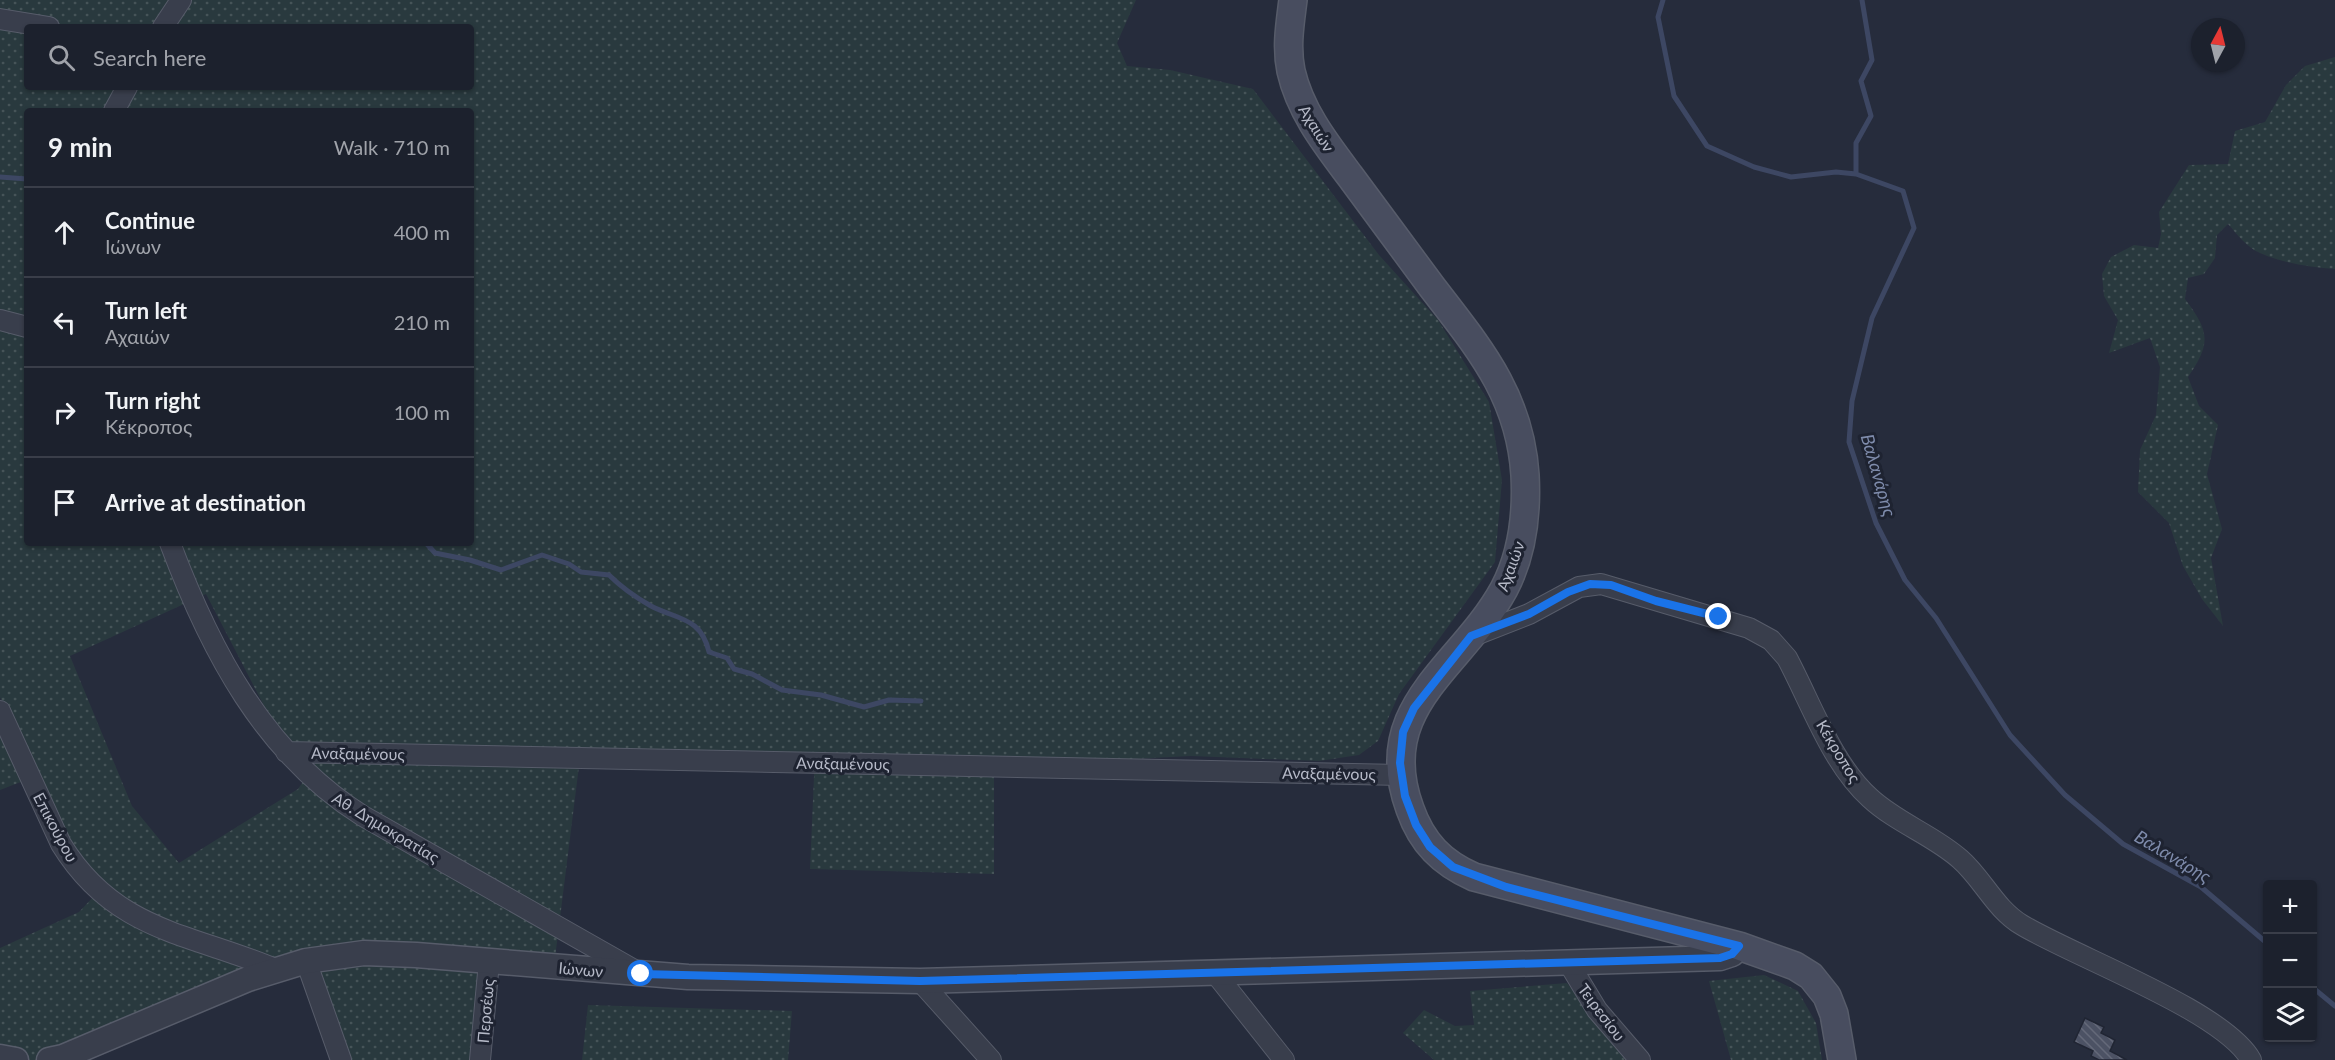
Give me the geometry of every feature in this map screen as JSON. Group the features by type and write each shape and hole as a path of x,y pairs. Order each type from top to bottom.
{"main road":[{"name":"Αχαιών","path":"1293,0 1288,55 1294,83 1307,114 1331,150 1490,364 1502,386 1515,419 1523,453 1526,497 1519,546 1504,588 1471,636 1409,717 1400,751 1401,775 1409,808 1422,836 1437,855 1459,870 1515,890 1739,946 1795,966 1817,982 1827,996 1834,1014 1842,1060"}],"street":[{"path":"165,24 180,0"},
{"path":"0,19 31,24"},
{"path":"116,108 125,90"},
{"path":"0,320 24,326"},
{"name":"Αθ. Δημοκρατίας","path":"171,546 202,623 224,665 286,752 323,788 363,816 641,974"},
{"name":"Κέκροπος","path":"1471,636 1529,614 1578,587 1601,584 1719,617 1760,633 1778,647 1787,658 1845,768 1870,798 1888,813 1953,853 1974,872 2013,919 2194,1013 2230,1037 2251,1060"},
{"name":"Επικούρου","path":"0,711 62,844 72,862 94,888 119,908 153,926 275,969"},
{"name":"Αναξαμένους","path":"286,752 1401,775"},
{"name":"Ιώνων","path":"49,1060 63,1057 219,990 275,969 306,961 364,954 388,953 641,974 920,981 1720,958 1732,954 1739,946"},
{"path":"306,961 341,1060"},
{"name":"Περσέως","path":"480,1060 489,962"},
{"name":"Τειρεσίου","path":"1568,962 1592,1003 1640,1060"},
{"path":"1215,973 1284,1060"},
{"path":"920,981 991,1060"},
{"path":"0,1057 16,1060"}],"shaded area":[{"path":"0,0 1136,0 1117,43 1127,66 1170,70 1253,89 1379,255 1438,320 1489,402 1502,480 1495,562 1399,694 1378,741 1359,755 1319,761 1191,756 1112,760 994,759 994,874 810,869 815,753 581,750 555,958 484,957 470,1060 345,1060 308,954 41,1060 0,1060 0,948 79,912 96,894 26,780 0,790 0,713 6,710 0,697","holes":["206,594 273,723 296,745 329,744 298,789 179,863 132,806 70,656"]},
{"path":"2335,57 2335,269 2297,264 2260,253 2246,244 2228,224 2217,235 2215,258 2204,274 2188,278 2185,299 2203,329 2204,346 2188,377 2199,406 2218,425 2207,474 2222,529 2211,558 2223,626 2202,599 2183,566 2169,523 2138,492 2140,450 2156,415 2160,367 2150,338 2109,353 2118,320 2104,296 2102,274 2111,257 2134,245 2158,248 2161,234 2159,212 2189,165 2228,164 2235,131 2265,122 2286,85 2305,66"},
{"path":"1764,975 1798,991 1816,1023 1822,1060 1731,1060 1709,981"},
{"path":"1567,983 1625,1060 1434,1060 1403,1033 1424,1010 1455,1026 1474,1025 1470,991"},
{"path":"588,1005 792,1011 788,1060 582,1060"}],"building":[{"path":"2085,1018 2104,1027 2101,1033 2115,1040 2110,1051 2127,1060 2099,1060 2091,1056 2093,1051 2074,1042"}],"waterway":[{"name":"Βαλανάρης","path":"1663,0 1658,17 1674,96 1707,146 1754,167 1791,177 1836,172 1856,174 1903,191 1914,228 1872,318 1852,401 1849,442 1876,523 1905,580 1936,618 2010,735 2065,795 2123,844 2201,887 2263,940"},
{"path":"1856,174 1856,143 1871,116 1861,81 1872,60 1862,0"},
{"path":"0,177 24,179"},
{"path":"429,546 435,553 470,560 501,570 542,555 569,564 581,572 609,575 645,603 694,626 700,632 709,652 727,658 734,669 752,674 782,690 821,695 864,707 889,700 921,701"},
{"name":"Βαλανάρης","path":"2313,988 2335,1006"}],"route":[{"path":"641,974 735,979 920,981 1720,958 1732,954 1739,946 1491,883 1453,867 1430,847 1416,825 1405,796 1400,763 1403,732 1414,708 1471,636 1529,614 1578,587 1590,584 1611,585 1656,601 1719,617"}]}
